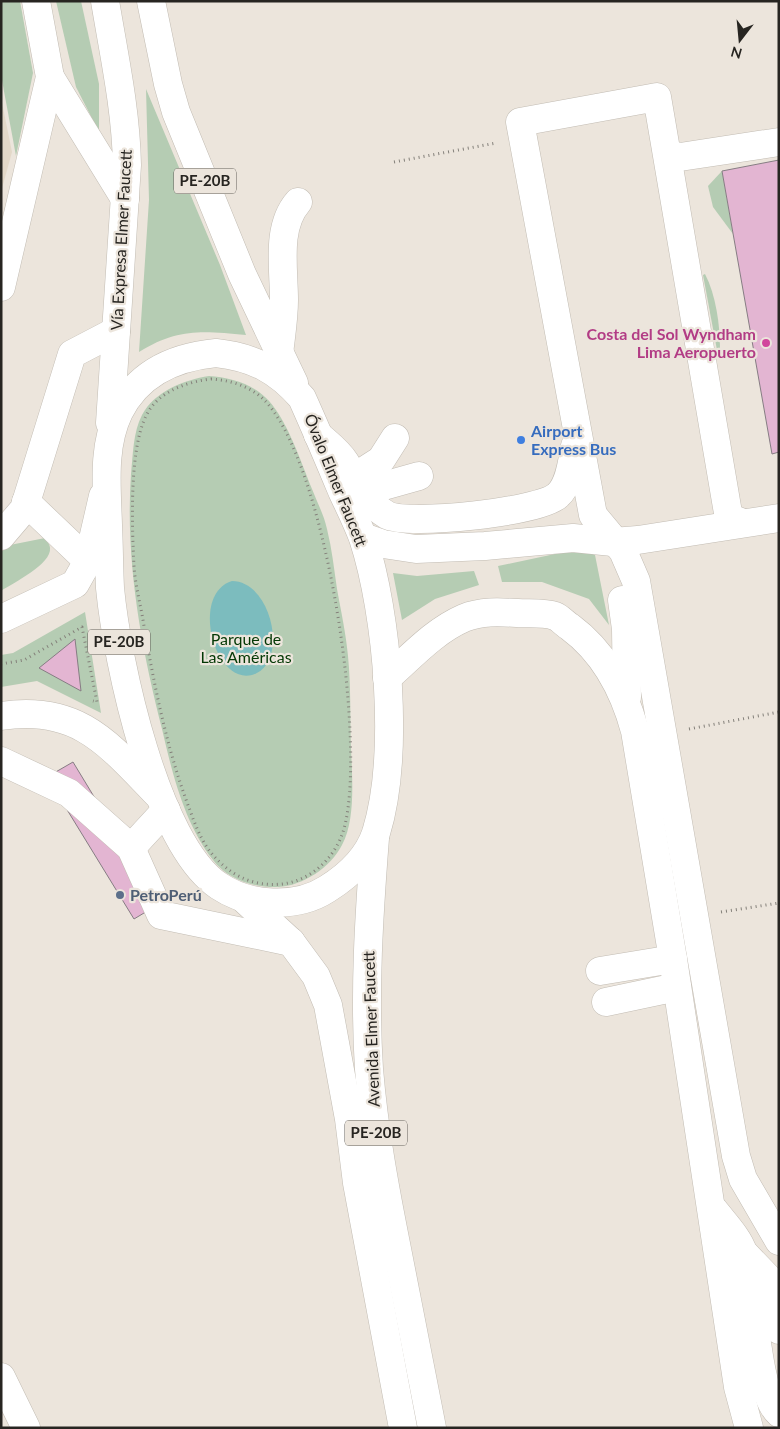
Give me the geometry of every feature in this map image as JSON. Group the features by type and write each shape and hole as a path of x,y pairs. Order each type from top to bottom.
{"main road":[{"path":"36,1 50,77 125,199"},
{"name":"Vía Expresa Elmer Faucett","path":"105,1 126,142 125,199 108,450"},
{"name":"PE-20B","path":"151,1 168,84 176,112 242,274 279,354 302,398"},
{"path":"1,287 50,77"},
{"path":"743,523 733,519 728,513 657,96 520,122 577,439 593,515 613,542 623,551 636,581 655,701 690,888 693,917 736,1156 743,1179 779,1241"},
{"path":"668,154 680,157 779,142"},
{"path":"279,354 284,300 282,271 285,229 290,211 298,202"},
{"path":"1,536 24,509 72,354 116,331"},
{"name":"Óvalo Elmer Faucett","path":"216,353 246,358 273,370 289,383 302,398 363,537 379,607 387,678 388,731 386,783 376,834 363,858 345,878 323,892 297,901 271,903 244,899 219,886 197,868 181,844 163,804 128,695 110,590 106,482 108,450 119,412 130,395 148,376 177,359 216,353"},
{"path":"318,435 344,460 358,485 388,515 415,519 478,516 546,503 558,496 566,485 577,439"},
{"path":"358,485 381,460 395,438"},
{"path":"358,485 419,476"},
{"path":"1,619 74,584 88,561 106,482"},
{"path":"26,502 88,561"},
{"path":"363,537 416,549 485,546 573,538 613,542 638,540 779,518"},
{"path":"613,542 626,629 627,701"},
{"path":"387,678 432,637 463,619 476,614 495,612 554,616 576,632 596,651 614,676 627,701 635,731 673,960 745,1422"},
{"path":"1,716 24,712 66,719 104,740 163,804 131,848"},
{"path":"1,762 69,793 131,848 162,915 291,942"},
{"name":"Avenida Elmer Faucett","path":"376,834 369,923 367,1016 369,1069 376,1134 384,1183 432,1428"},
{"name":"Avenida Elmer Faucett","path":"244,899 291,942 316,976 328,1005 349,1119 357,1184 403,1428"},
{"path":"600,971 673,960"},
{"path":"606,1002 677,987"},
{"path":"710,1205 742,1251 767,1277 779,1330"},
{"path":"742,1251 764,1378 770,1402 779,1413"},
{"path":"1,1377 26,1428"}],"path":[{"path":"221,380 246,388 262,398 286,431 301,468 320,528 344,642 350,773 348,813 342,835 325,864 306,877 281,884 249,882 232,873 211,854 196,826 184,796 152,674 134,568 133,490 138,443 145,418 154,404 164,395 193,381 221,380"},
{"path":"1,664 24,660 82,627 97,702"},
{"path":"681,730 779,712"},
{"path":"693,917 779,903"}],"shaded area":[{"path":"1,98 12,152 1,192"}],"green space":[{"path":"1,1 20,1 33,73 16,156 1,75"},
{"path":"56,1 81,1 99,84 99,132 76,87"},
{"path":"146,89 220,265 246,335 203,332 178,335 153,344 139,352 149,200"},
{"path":"722,171 733,234 713,207 708,186"},
{"path":"705,274 717,310 720,349 717,350 703,275"},
{"name":"Parque de Las Américas","path":"209,376 224,378 253,388 273,405 286,427 326,524 346,639 350,679 352,784 349,823 342,845 331,861 315,874 287,886 260,886 233,877 213,860 194,830 180,797 170,762 147,666 136,603 130,539 130,507 133,451 139,422 154,399 162,393 190,380"},
{"path":"45,538 50,548 45,560 39,567 1,591 1,552 10,545"},
{"path":"583,548 595,555 609,625 589,599 542,582 502,582 498,566"},
{"path":"474,571 479,585 435,599 402,620 393,573 417,576"},
{"path":"85,612 101,713 37,681 1,687 1,655 13,653"}],"water":[{"path":"232,581 246,585 257,594 266,608 271,624 273,640 271,656 264,668 252,675 239,674 227,666 218,653 212,637 210,619 212,603 219,589"}],"building":[{"name":"Costa del Sol Wyndham Lima Aeropuerto","path":"779,160 779,452 772,454 722,171"},
{"path":"75,639 81,691 39,668"},
{"path":"73,762 159,904 134,919 47,777"}],"place":[{"name":"Costa del Sol Wyndham Lima Aeropuerto","path":"766,343"},
{"name":"Airport Express Bus","path":"521,440"},
{"name":"PetroPerú","path":"120,895"}]}
